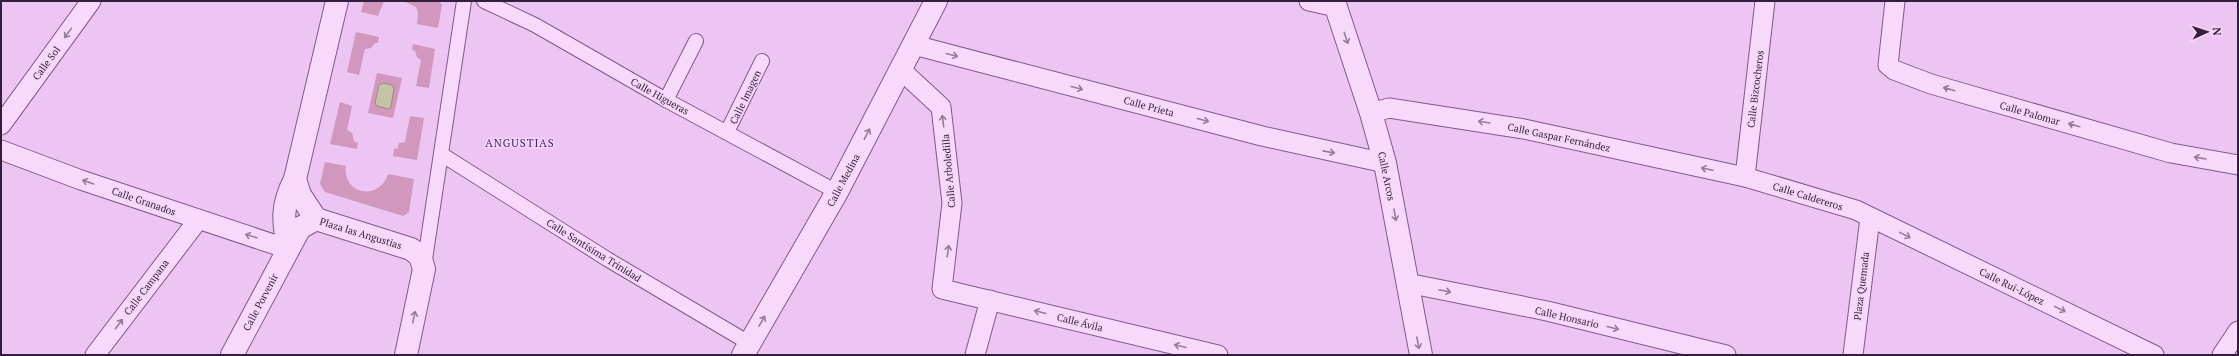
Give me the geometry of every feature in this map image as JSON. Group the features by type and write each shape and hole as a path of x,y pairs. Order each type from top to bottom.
{"street":[{"name":"Calle Sol","path":"1,125 91,1"},
{"path":"288,249 283,220 288,192 295,179 336,1"},
{"path":"406,355 424,269 464,1"},
{"name":"Calle Higueras","path":"484,1 535,25 666,100 837,192"},
{"name":"Calle Medina","path":"746,349 837,192 936,1"},
{"path":"1309,1 1335,4"},
{"name":"Calle Bizcocheros","path":"1745,177 1765,1"},
{"name":"Calle Palomar","path":"1896,1 1888,65 1894,70 1931,84 2171,153 2238,165"},
{"name":"Calle Arcos","path":"1335,4 1371,113 1385,163 1421,355"},
{"path":"666,100 696,41"},
{"name":"Calle Prieta","path":"914,44 1262,136 1385,163"},
{"name":"Calle Imagen","path":"727,132 762,61"},
{"name":"Calle Arboledilla","path":"901,70 941,107 952,203 942,289"},
{"name":"Calle Gaspar Fernández","path":"1371,113 1389,108 1524,128 1745,177"},
{"name":"Calle Granados","path":"1,150 198,220 288,249"},
{"name":"Calle Santísima Trinidad","path":"441,154 607,258 746,349"},
{"name":"Calle Caldereros","path":"1745,177 1856,210 1870,218"},
{"name":"Plaza las Angustias","path":"295,179 300,195 316,219 411,249 420,256 424,269"},
{"name":"Plaza Quemada","path":"1853,355 1870,218"},
{"name":"Calle Rui-López","path":"1870,218 2154,355"},
{"name":"Calle Porvenir","path":"232,355 300,228 316,219"},
{"name":"Calle Campana","path":"95,355 198,220"},
{"name":"Calle Honsario","path":"1407,283 1546,312 1726,355"},
{"name":"Calle Ávila","path":"942,289 1218,355"},
{"path":"975,355 990,300"},
{"path":"2222,355 2238,331"}],"shaded area":[{"path":"364,1 384,1 378,16 361,12"},
{"path":"404,1 439,1 442,5 438,28 417,24 418,12 416,7"},
{"path":"356,32 379,37 378,43 375,43 371,48 365,49 359,75 347,72"},
{"path":"413,44 435,49 429,88 416,86 421,60 417,57 415,51 412,50"},
{"path":"377,73 402,78 393,118 368,113","holes":["379,85 392,85 394,88 388,109 377,106 375,103"]},
{"path":"383,83 392,85 394,88 391,107 389,109 377,106 375,103 379,85"},
{"path":"340,102 352,106 347,130 352,133 354,141 358,143 357,149 330,144"},
{"path":"410,116 424,118 417,160 393,156 394,148 397,149 399,143 405,142"},
{"path":"325,162 346,166 346,176 350,183 355,188 362,191 370,191 377,188 383,183 388,174 414,179 409,212 403,216 325,192 320,184"}],"district":[{"name":"ANGUSTIAS","path":"520,143"}]}
